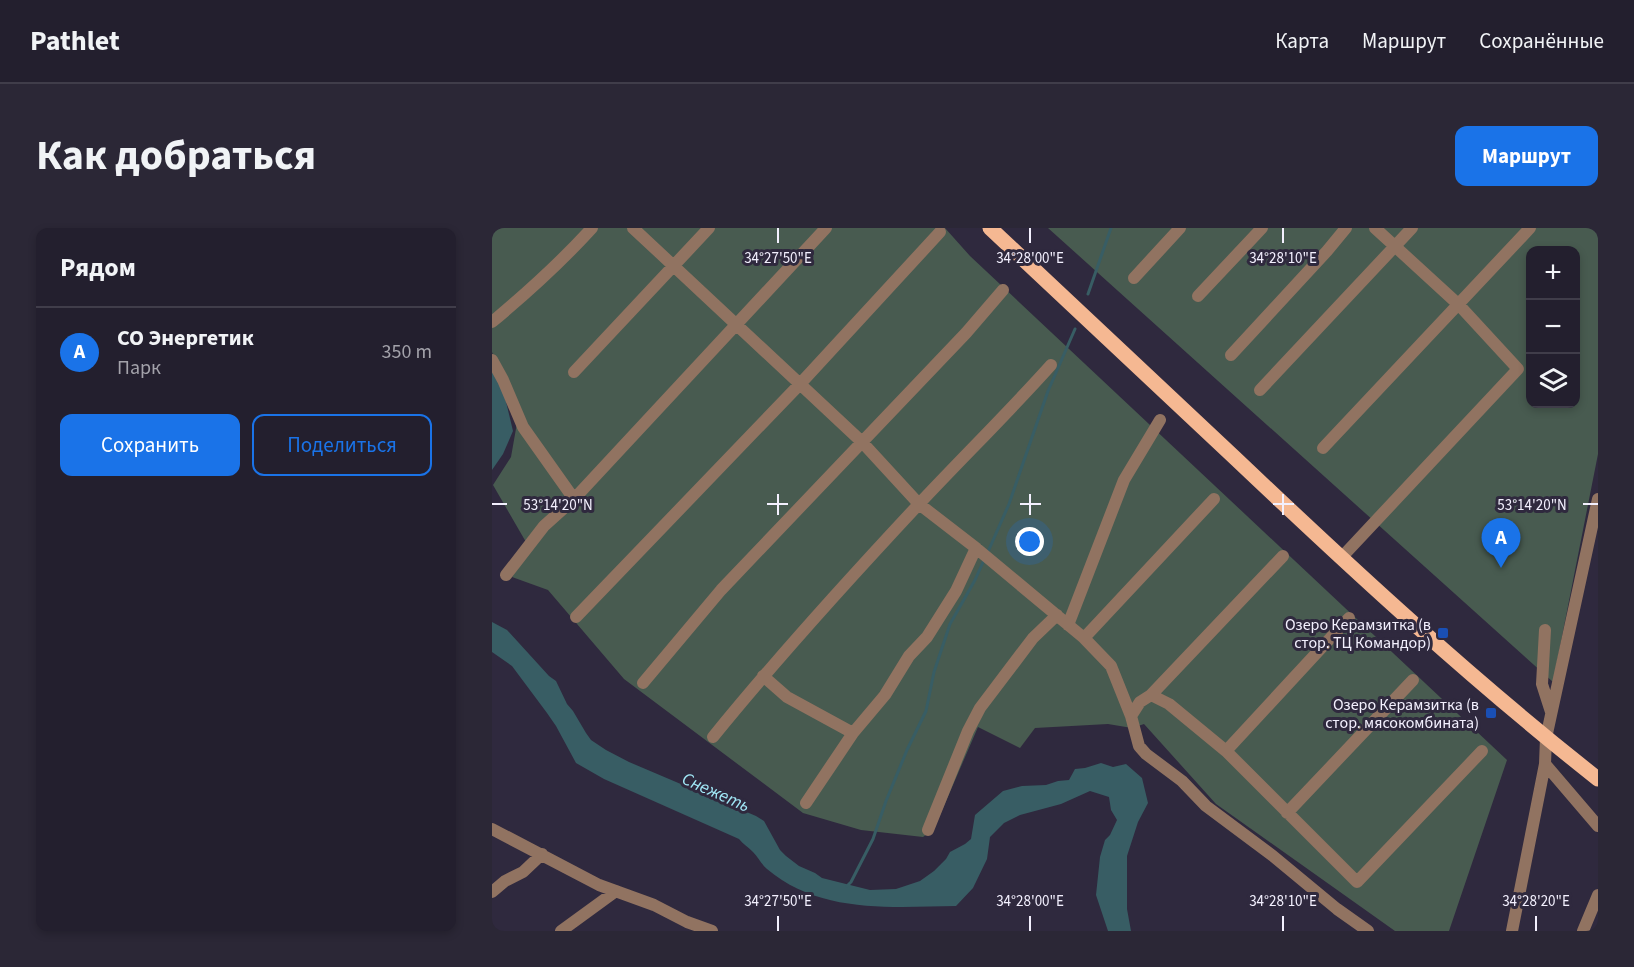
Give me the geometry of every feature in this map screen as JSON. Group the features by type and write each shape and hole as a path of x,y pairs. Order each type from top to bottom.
{"main road":[{"path":"990,228 1341,558 1471,674 1598,779"}],"street":[{"path":"492,322 561,262 592,228"},
{"path":"633,228 862,442 919,504 1084,638 1111,666 1131,716 1138,746 1146,754 1182,781 1206,806 1368,931"},
{"path":"574,372 708,228"},
{"path":"506,575 544,526 574,499 826,228"},
{"path":"1134,278 1180,228"},
{"path":"1198,296 1262,228"},
{"path":"1231,355 1346,228"},
{"path":"1341,558 1518,369 1459,305 1375,228"},
{"path":"1260,390 1412,228"},
{"path":"1323,448 1530,228"},
{"path":"576,617 800,384 940,232"},
{"path":"643,683 721,590 966,333 1003,290"},
{"path":"492,360 523,427 574,499"},
{"path":"712,737 763,676 919,504 1051,365"},
{"path":"1068,625 1124,480 1160,420"},
{"path":"1084,638 1214,499"},
{"path":"1512,931 1545,764 1546,738 1598,500"},
{"path":"806,803 853,733 885,695 909,656 927,637 956,591 976,548"},
{"path":"1131,716 1140,702 1151,695 1283,556"},
{"path":"928,830 968,731 980,708 1033,638 1057,615"},
{"path":"1226,751 1349,618"},
{"path":"1545,630 1542,684 1552,713"},
{"path":"763,676 787,697 853,733"},
{"path":"1287,813 1413,680"},
{"path":"1151,695 1169,704 1226,751 1357,882 1482,751"},
{"path":"1545,764 1598,825"},
{"path":"492,829 600,885 654,905 687,922 712,931"},
{"path":"492,892 505,881 523,872 542,854"},
{"path":"561,931 616,891"},
{"path":"1583,931 1598,895"},
{"path":"678,931 687,922"}],"shaded area":[{"path":"492,228 945,228 970,256 1507,760 1449,931 1395,931 1216,804 1144,724 1132,728 1108,724 1035,728 1020,748 978,727 934,829 923,837 861,830 803,813 624,679 548,590 512,577 530,549 493,485 511,457 517,423 492,352"},
{"path":"1048,228 1598,228 1598,454 1553,682"},
{"path":"492,369 502,385 513,431 503,454 492,470"},
{"path":"492,622 507,630 556,681 567,704 591,740 629,762 756,816 764,821 780,850 799,866 822,878 870,890 896,889 920,881 934,871 950,852 971,839 975,815 1003,791 1022,786 1046,785 1069,780 1075,769 1101,763 1113,767 1126,764 1142,778 1148,803 1138,822 1127,856 1127,909 1131,931 1108,931 1096,895 1100,857 1105,840 1117,820 1111,810 1109,797 1090,791 1061,804 1020,815 1004,823 990,837 987,859 973,888 956,906 882,907 833,901 788,884 767,869 739,839 604,779 576,763 556,726 512,666 492,652"}],"waterway":[{"path":"1088,294 1111,228"},
{"path":"987,554 1009,504 1048,391 1075,329"},
{"path":"847,886 873,839 907,750 926,711 934,672 950,624 984,560"}],"place":[{"name":"СО Энергетик","path":"1501,568"},
{"name":"Озеро Керамзитка (в стор. ТЦ Командор)","path":"1443,633"},
{"name":"Озеро Керамзитка (в стор. мясокомбината)","path":"1491,713"}],"water label":[{"name":"Снежеть","path":"716,792"}]}
